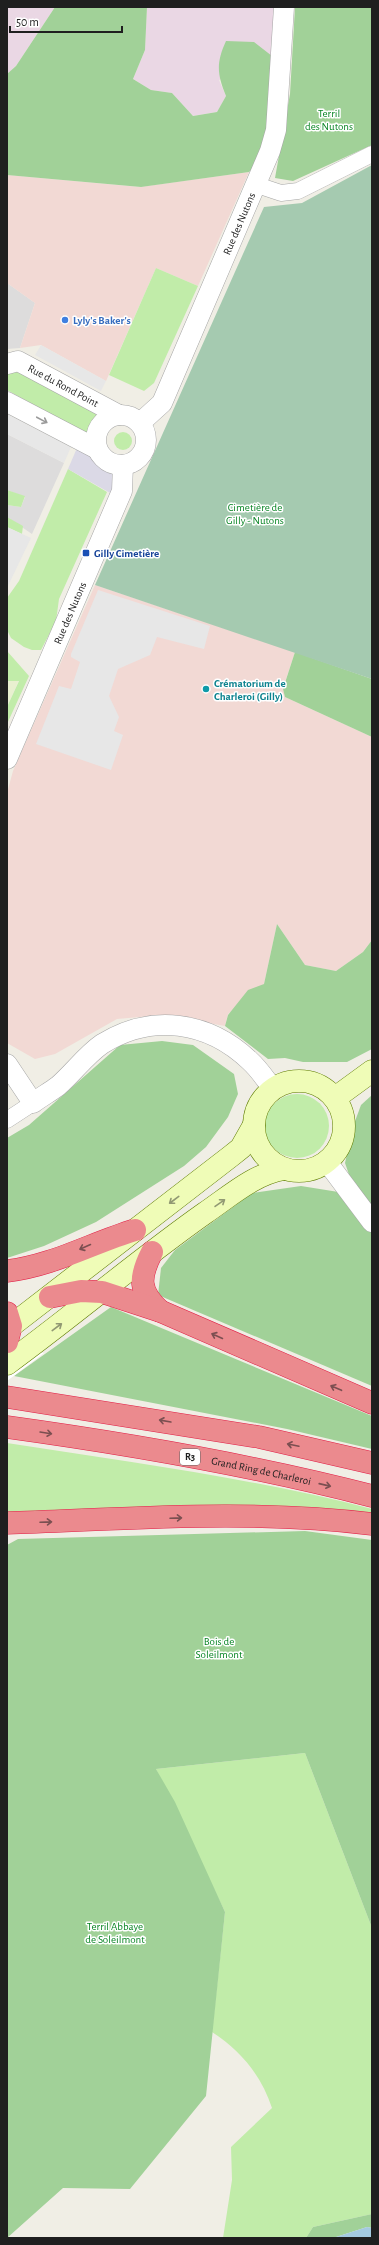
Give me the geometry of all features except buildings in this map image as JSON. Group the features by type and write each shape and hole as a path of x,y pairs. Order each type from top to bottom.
{"highway":[{"path":"7,1271 30,1268 102,1240 135,1230"},
{"path":"152,1252 144,1267 143,1284 148,1300 160,1311"},
{"path":"50,1297 80,1291 102,1292 160,1311 372,1403"},
{"path":"7,1397 259,1437 372,1463"},
{"name":"Grand Ring de Charleroi","path":"7,1427 145,1448 254,1468 372,1496"},
{"path":"7,1523 243,1516 332,1519 372,1524"}],"main road":[{"path":"335,1098 372,1071"},
{"path":"12,1332 102,1292 152,1252 250,1182 272,1171 284,1169 306,1171 327,1162 338,1149 344,1132 343,1114 335,1098 325,1089 306,1082 286,1083 273,1089 263,1099 256,1111 254,1125 257,1144 268,1159 284,1169"},
{"path":"7,1364 12,1332 50,1297 241,1148 254,1125"}],"street":[{"name":"Rue des Nutons","path":"140,423 162,403 257,186 276,130 284,7"},
{"path":"257,186 281,193 298,191 372,154"},
{"name":"Rue du Rond Point","path":"7,364 18,361 119,415"},
{"path":"7,402 97,450"},
{"path":"119,415 127,416 140,423 146,436 145,450 137,460 123,465 109,463 102,457 97,450 95,440 102,424 111,417 119,415"},
{"name":"Rue des Nutons","path":"7,759 122,491 123,465"},
{"path":"7,1120 58,1086 102,1044 136,1028 166,1025 193,1028 223,1040 250,1061 273,1089"},
{"path":"7,1064 33,1103"},
{"path":"327,1162 372,1222"}],"shaded area":[{"path":"7,7 55,7 16,66 7,74"},
{"path":"147,7 276,7 272,56 219,80 226,96 217,112 193,116 172,93 151,90 133,79 145,50"},
{"path":"249,172 198,286 156,268 106,381 41,345 20,348 35,303 7,283 7,175 140,187"},
{"path":"7,283 35,303 20,348 7,349"},
{"path":"41,345 106,381 101,391 35,355"},
{"path":"7,414 71,447 64,463 7,434"},
{"path":"7,434 64,463 32,534 7,517 7,505 21,507 25,497 7,490"},
{"path":"80,441 109,463 117,466 119,498 68,469"},
{"path":"7,527 31,538 7,588"},
{"path":"95,585 295,652 283,688 285,697 372,737 372,940 363,952 336,971 305,965 277,924 264,984 228,1014 225,1026 163,1015 117,1019 55,1054 35,1059 7,1043 7,793 13,771"},
{"path":"98,590 210,626 204,649 157,637 150,655 118,669 109,696 119,717 114,731 123,735 111,770 36,744 59,686 71,689 80,662 71,657 71,654"}],"green space":[{"path":"55,7 147,7 145,50 133,79 151,90 172,93 193,116 217,112 226,96 219,75 219,62 226,41 254,42 272,56 268,129 264,157 249,172 141,187 7,175 7,74 16,66"},
{"name":"Terril des Nutons","path":"295,7 372,7 372,145 293,181 275,178 290,94"},
{"name":"Cimetière de Gilly - Nutons","path":"372,165 372,679 95,585 264,207 302,203"},
{"path":"156,268 198,286 154,383 144,391 109,375"},
{"path":"12,371 24,374 98,415 88,435 7,390 7,373"},
{"path":"119,432 127,432 132,437 130,448 127,450 119,450 114,445 114,437"},
{"path":"68,469 107,492 59,599 56,621 41,650 32,650 24,647 11,638 7,630 7,598 19,581"},
{"path":"7,490 25,496 21,507 7,505"},
{"path":"7,517 23,526 22,534 7,527"},
{"path":"7,651 29,676 7,724 7,707 19,681 7,681"},
{"path":"295,652 372,679 372,737 285,697 283,689"},
{"path":"19,680 7,707 7,681"},
{"path":"277,924 305,965 336,971 363,952 372,940 372,1049 347,1062 303,1062 285,1058 268,1059 225,1026 228,1015 248,990 264,984"},
{"path":"162,1041 193,1045 234,1074 238,1094 228,1117 206,1147 184,1166 96,1222 44,1246 7,1258 7,1138 29,1125 120,1045"},
{"path":"297,1094 309,1097 320,1103 326,1114 329,1126 326,1138 320,1149 309,1155 297,1158 285,1155 274,1149 268,1138 265,1126 268,1114 274,1103 285,1097"},
{"path":"372,1095 372,1208 354,1189 345,1163 354,1124 361,1105"},
{"path":"301,1186 351,1194 372,1228 372,1386 158,1295 161,1268 175,1250 252,1193"},
{"path":"111,1307 372,1416 372,1449 287,1429 14,1376"},
{"path":"7,1443 144,1464 282,1488 372,1509 372,1513 327,1509 236,1506 7,1513"},
{"path":"305,1531 372,1540 372,1928 305,1753 156,1769 175,1802 225,1912 206,2096 130,2189 63,2188 7,2238 7,1545 18,1539"},
{"path":"305,1753 372,1928 372,2214 313,2227 306,2238 223,2238 232,2180 231,2147 272,2108 262,2085 249,2065 232,2047 212,2032 225,1912 156,1769"},
{"path":"372,2214 372,2228 367,2227 333,2238 306,2238 313,2227"}],"water":[{"path":"367,2227 372,2228 372,2238 333,2238"}],"pier":[{"path":"7,1348 44,1353 7,1381"}],"place":[{"name":"Lyly's Baker's","path":"65,320"},
{"name":"Gilly Cimetière","path":"86,553"},
{"name":"Crématorium de Charleroi (Gilly)","path":"206,689"}],"park label":[{"name":"Bois de Soleilmont","path":"219,1647"},
{"name":"Terril Abbaye de Soleilmont","path":"115,1932"}]}
